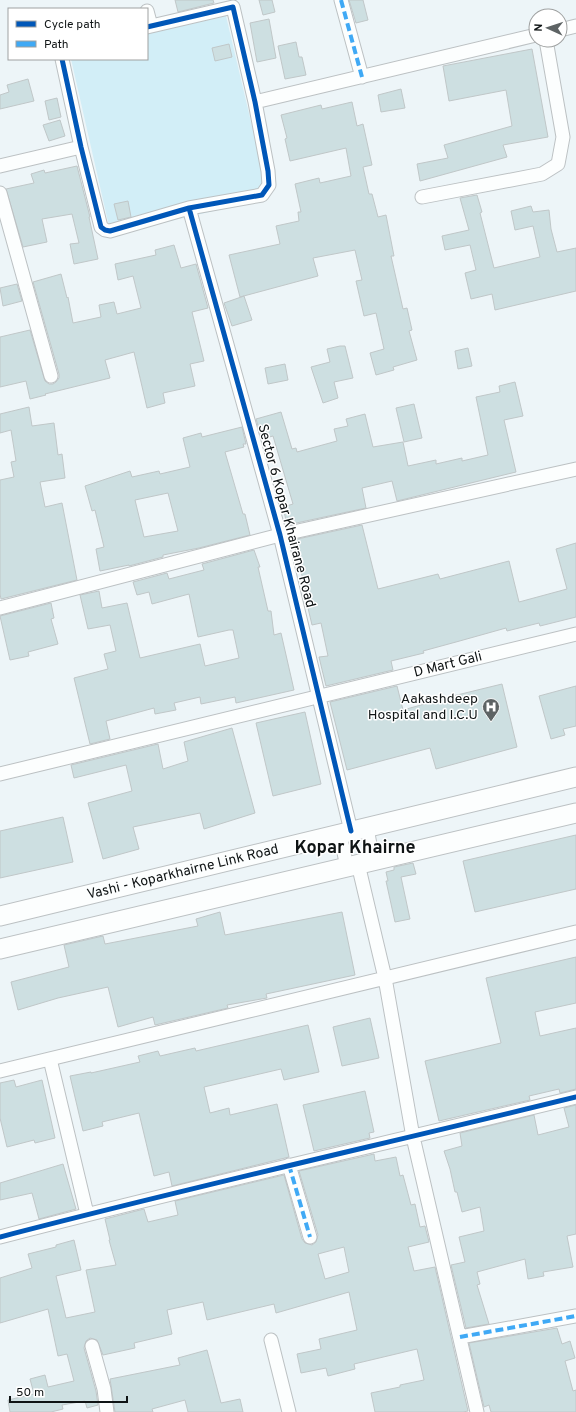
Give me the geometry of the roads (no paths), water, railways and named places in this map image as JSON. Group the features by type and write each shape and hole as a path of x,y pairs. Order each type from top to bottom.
{"main road":[{"name":"Vashi - Koparkhairne Link Road","path":"0,916 576,777"},
{"path":"0,949 576,813"}],"street":[{"path":"341,0 362,77"},
{"path":"62,60 81,147 102,227 105,230 110,231 189,208 262,195 269,186 268,171 255,102 233,7 149,27"},
{"path":"255,102 528,37"},
{"path":"422,197 542,174 558,164 563,137 547,48"},
{"path":"0,166 81,147"},
{"path":"0,193 51,376"},
{"name":"Sector 6 Kopar Khairane Road","path":"189,208 280,535 353,831"},
{"path":"0,608 280,535 576,469"},
{"name":"D Mart Gali","path":"0,774 576,634"},
{"path":"353,831 385,978 413,1137 477,1412"},
{"path":"353,831 360,864"},
{"path":"0,1071 576,932"},
{"path":"50,1059 87,1214"},
{"path":"0,1237 87,1214 289,1165 413,1137 576,1096"},
{"path":"289,1165 310,1237"},
{"path":"460,1337 576,1316"},
{"path":"271,1340 289,1412"},
{"path":"92,1346 104,1389 107,1412"}],"place":[{"name":"Aakashdeep Hospital and I.C.U","path":"491,722"}],"district":[{"name":"Kopar Khairne","path":"355,848"}]}
